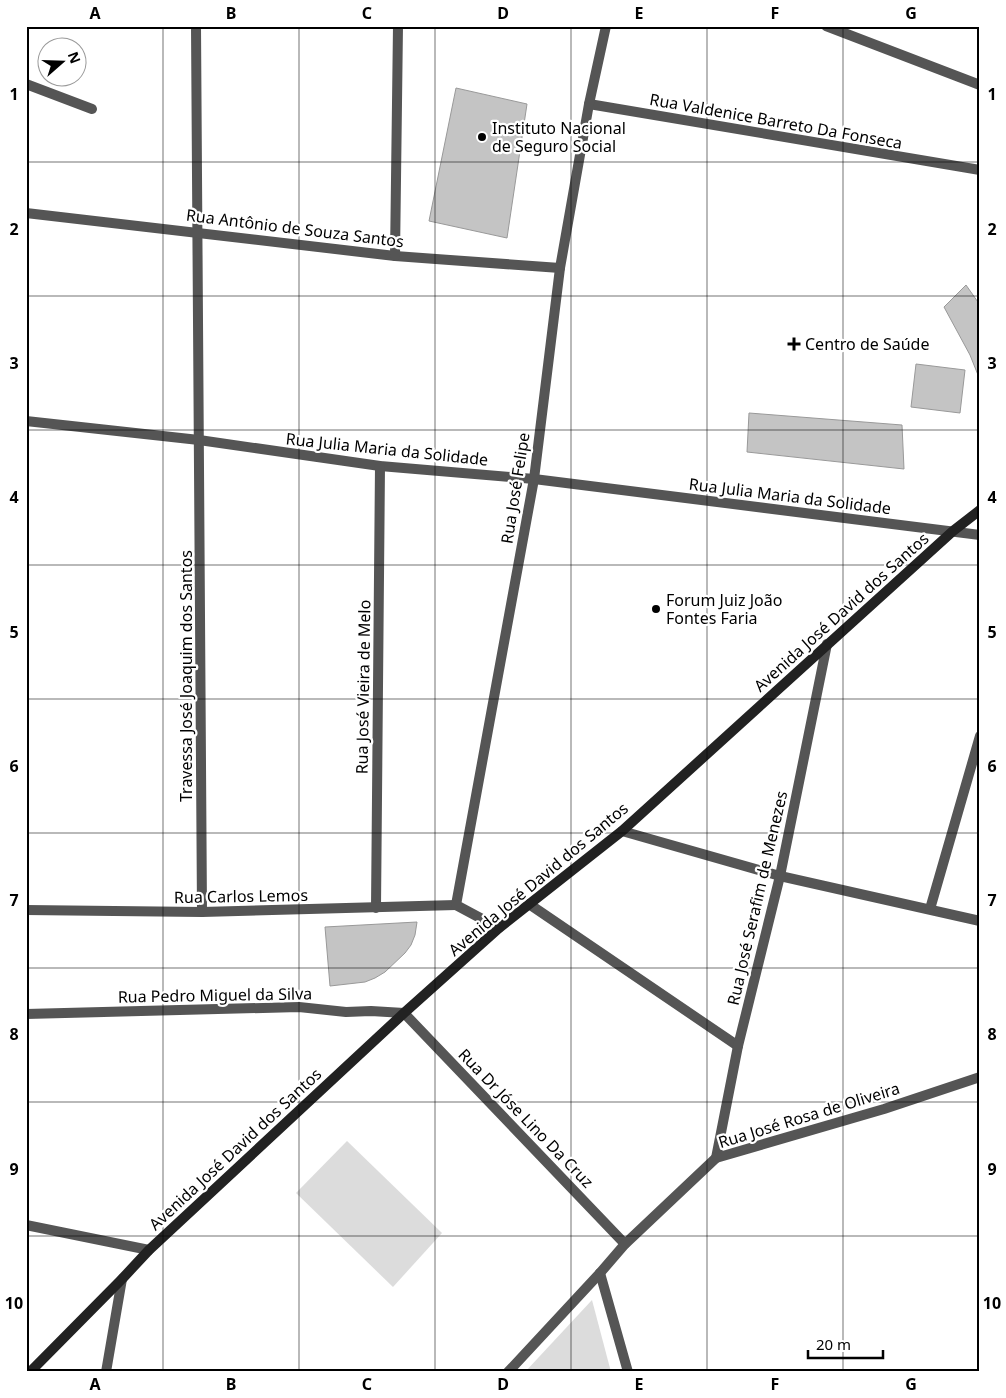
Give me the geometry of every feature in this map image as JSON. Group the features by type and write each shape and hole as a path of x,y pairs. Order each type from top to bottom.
{"main road":[{"name":"Avenida José David dos Santos","path":"30,1372 149,1250 404,1014 499,928 622,830 953,531 980,510"}],"street":[{"name":"Travessa José Joaquim dos Santos","path":"196,26 202,912"},
{"path":"395,256 398,26"},
{"name":"Rua José Felipe","path":"456,905 534,479 560,268 589,104 606,26"},
{"path":"826,26 980,85"},
{"path":"26,84 92,109"},
{"name":"Rua Valdenice Barreto Da Fonseca","path":"589,104 980,170"},
{"name":"Rua Antônio de Souza Santos","path":"26,213 395,256 560,268"},
{"name":"Rua Julia Maria da Solidade","path":"26,422 199,440 380,466 534,479 980,535"},
{"name":"Rua José Vieira de Melo","path":"376,908 380,466"},
{"name":"Rua José Serafim de Menezes","path":"716,1158 738,1046 780,876 827,644"},
{"path":"930,909 980,736"},
{"path":"622,830 780,876 980,920"},
{"path":"529,904 738,1046"},
{"path":"456,905 499,928"},
{"name":"Rua Carlos Lemos","path":"26,910 202,912 456,905"},
{"name":"Rua Pedro Miguel da Silva","path":"26,1014 299,1007 346,1012 371,1011 404,1014"},
{"name":"Rua Dr Jóse Lino Da Cruz","path":"404,1014 625,1244"},
{"name":"Rua José Rosa de Oliveira","path":"508,1372 625,1244 716,1158 884,1109 980,1077"},
{"path":"26,1226 149,1250"},
{"path":"600,1273 628,1372"},
{"path":"106,1372 122,1279"}],"shaded area":[{"path":"347,1141 442,1233 393,1287 296,1193"},
{"path":"592,1300 611,1372 525,1372"}],"building":[{"path":"456,88 527,104 507,238 429,221"},
{"path":"966,285 980,305 980,380 970,355 944,307"},
{"path":"916,364 965,370 960,413 911,407"},
{"path":"749,413 902,425 904,469 747,452"},
{"path":"417,922 411,945 385,972 365,982 330,986 325,927"}],"place":[{"name":"Instituto Nacional de Seguro Social","path":"482,137"},
{"name":"Centro de Saúde","path":"794,344"},
{"name":"Forum Juiz João Fontes Faria","path":"656,609"}]}
